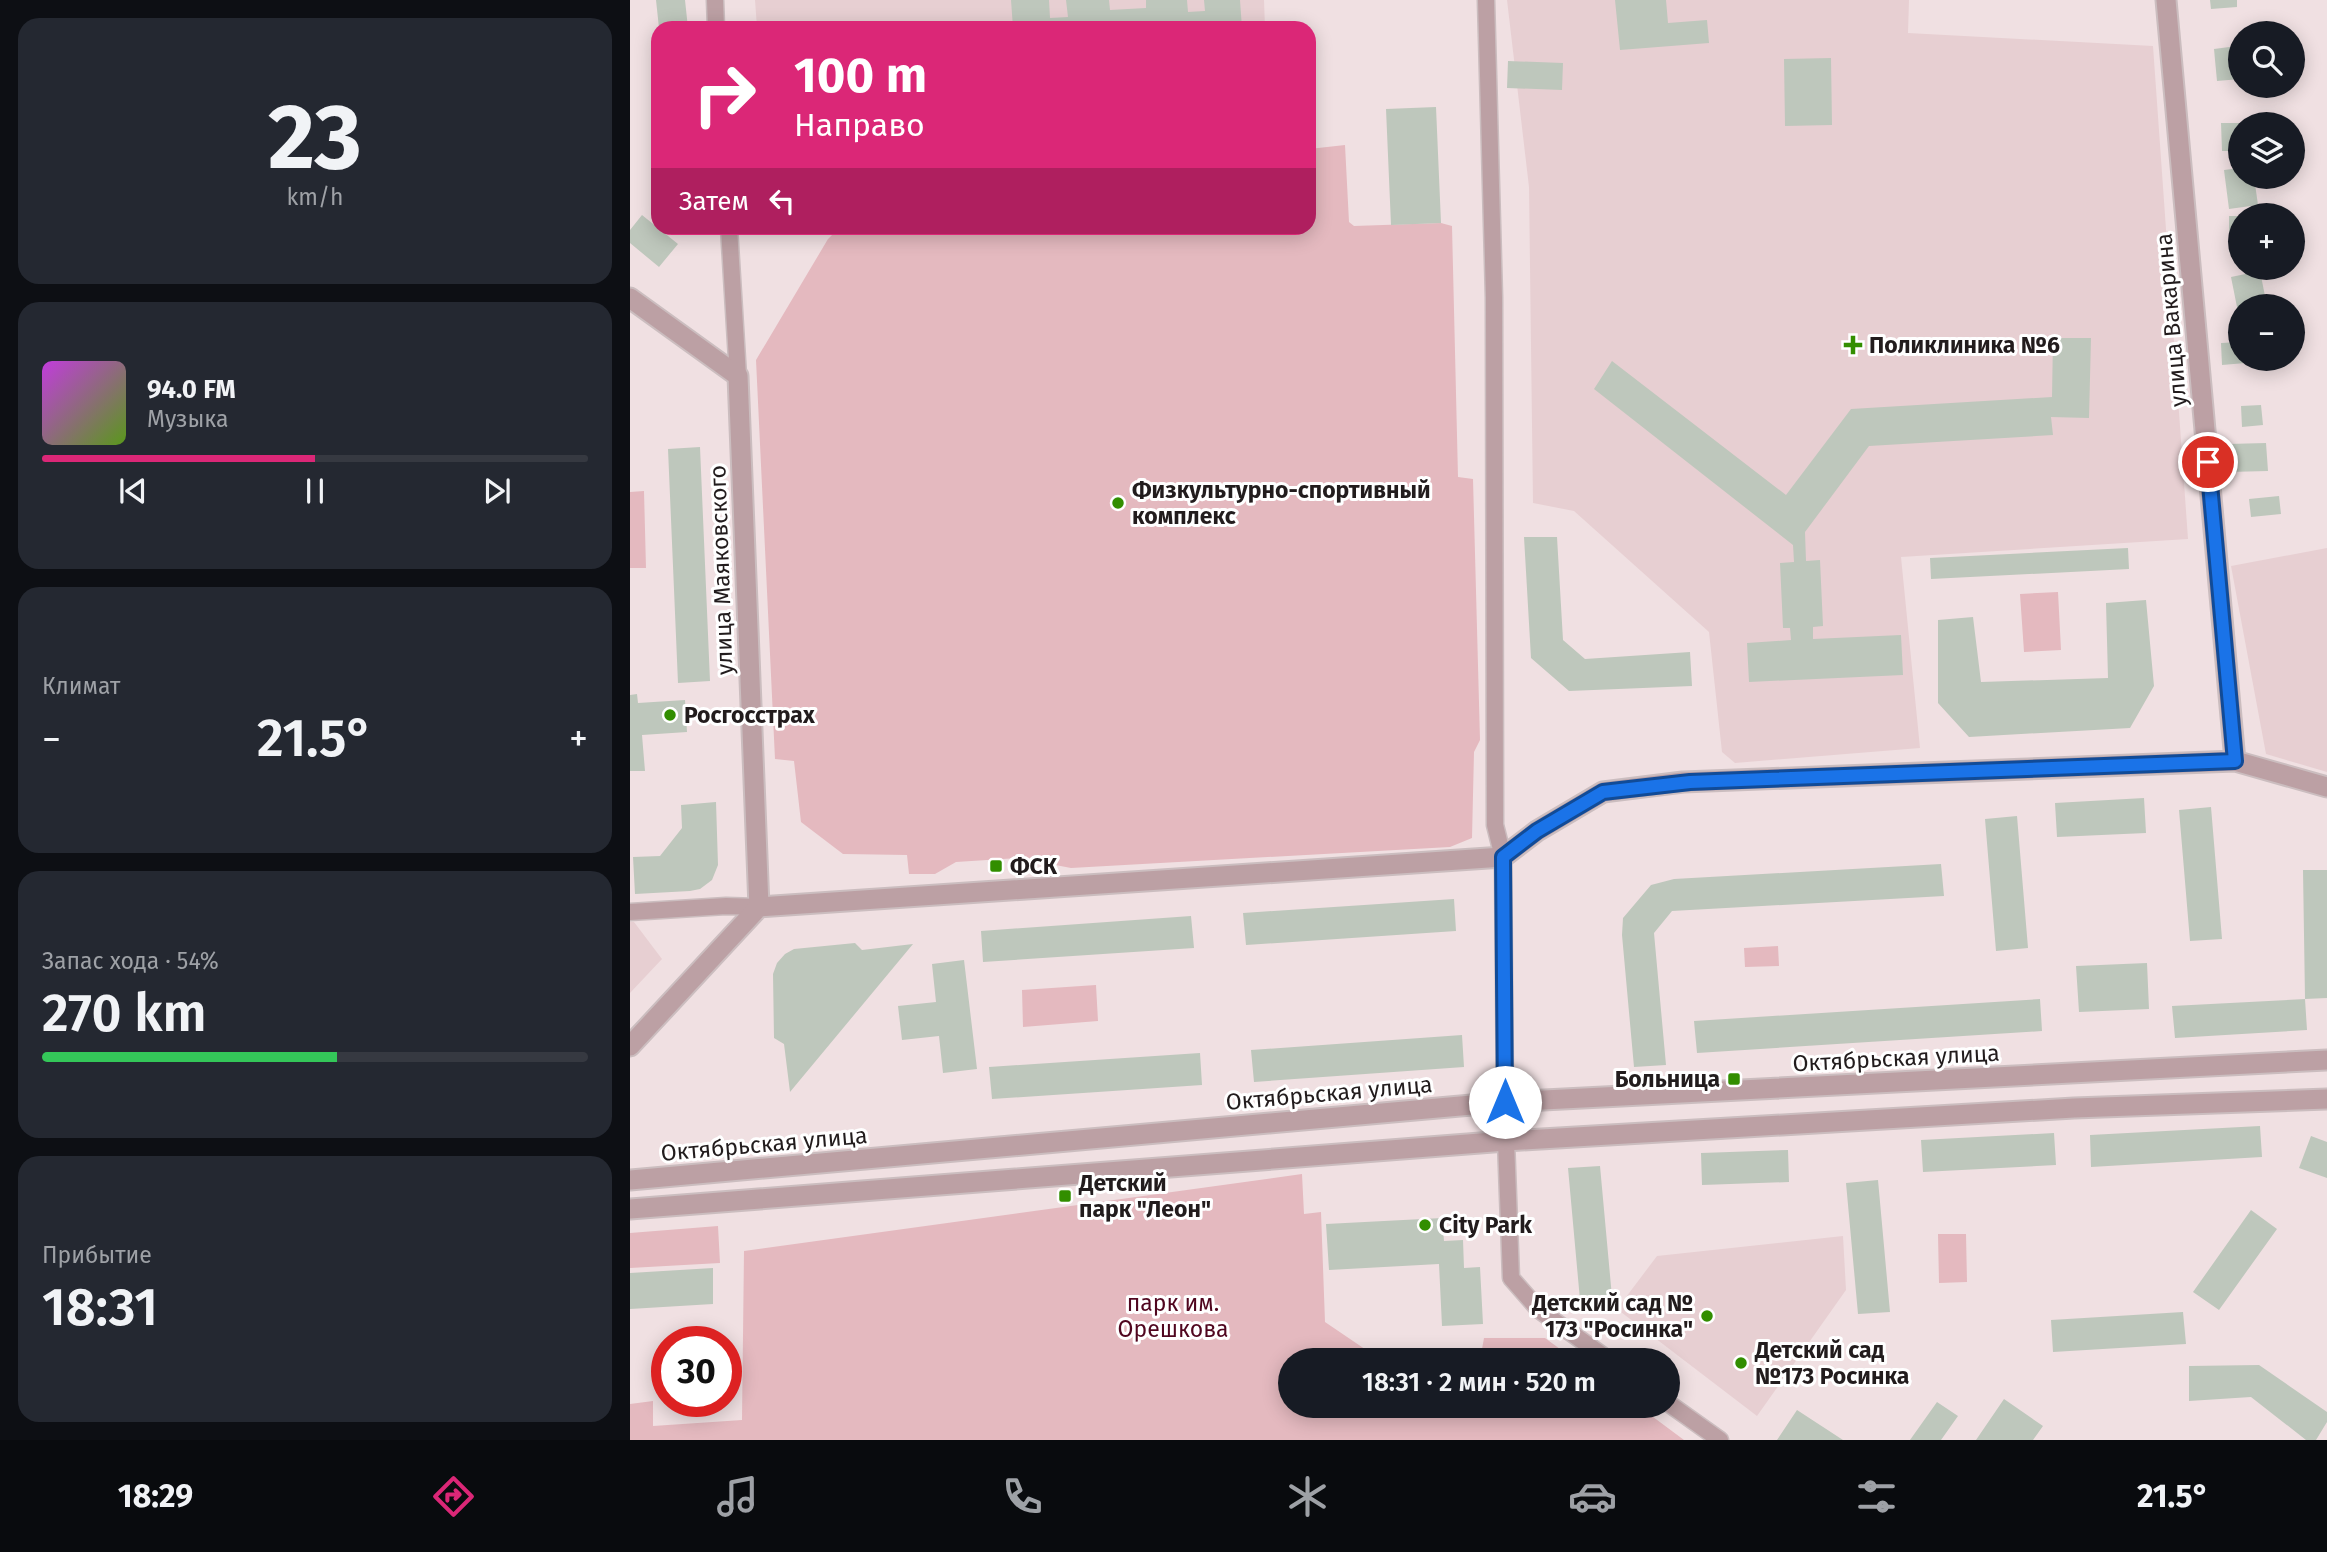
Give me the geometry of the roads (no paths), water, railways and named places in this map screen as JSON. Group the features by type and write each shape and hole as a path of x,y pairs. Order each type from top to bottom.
{"street":[{"path":"715,0 716,21"},
{"path":"1486,0 1494,298 1495,825 1503,857 1505,1102"},
{"name":"улица Вакарина","path":"2166,0 2235,761"},
{"name":"улица Маяковского","path":"729,235 738,376 759,907"},
{"path":"630,298 738,376"},
{"path":"630,912 726,906 759,907 1503,857 1537,831 1603,792 1690,782 2235,761 2327,787"},
{"path":"630,1046 759,907"},
{"name":"Октябрьская улица","path":"630,1181 1505,1102 2327,1060"},
{"path":"630,1209 1506,1141 2060,1109 2327,1099"},
{"path":"1140,1135 1141,1169"},
{"path":"1506,1141 1511,1278 1539,1310 1592,1348"},
{"path":"787,1166 788,1197"},
{"path":"1680,1411 1720,1440"}],"place":[{"name":"Поликлиника №6","path":"1853,345"},
{"name":"Физкультурно-спортивный комплекс","path":"1118,503"},
{"name":"Росгосстрах","path":"670,715"},
{"name":"ФСК","path":"996,866"},
{"name":"Больница","path":"1734,1079"},
{"name":"Детский парк \"Леон\"","path":"1065,1196"},
{"name":"City Park","path":"1425,1225"},
{"name":"Детский сад № 173 \"Росинка\"","path":"1707,1316"},
{"name":"Детский сад №173 Росинка","path":"1741,1363"}],"park label":[{"name":"парк им. Орешкова","path":"1173,1316"}]}
